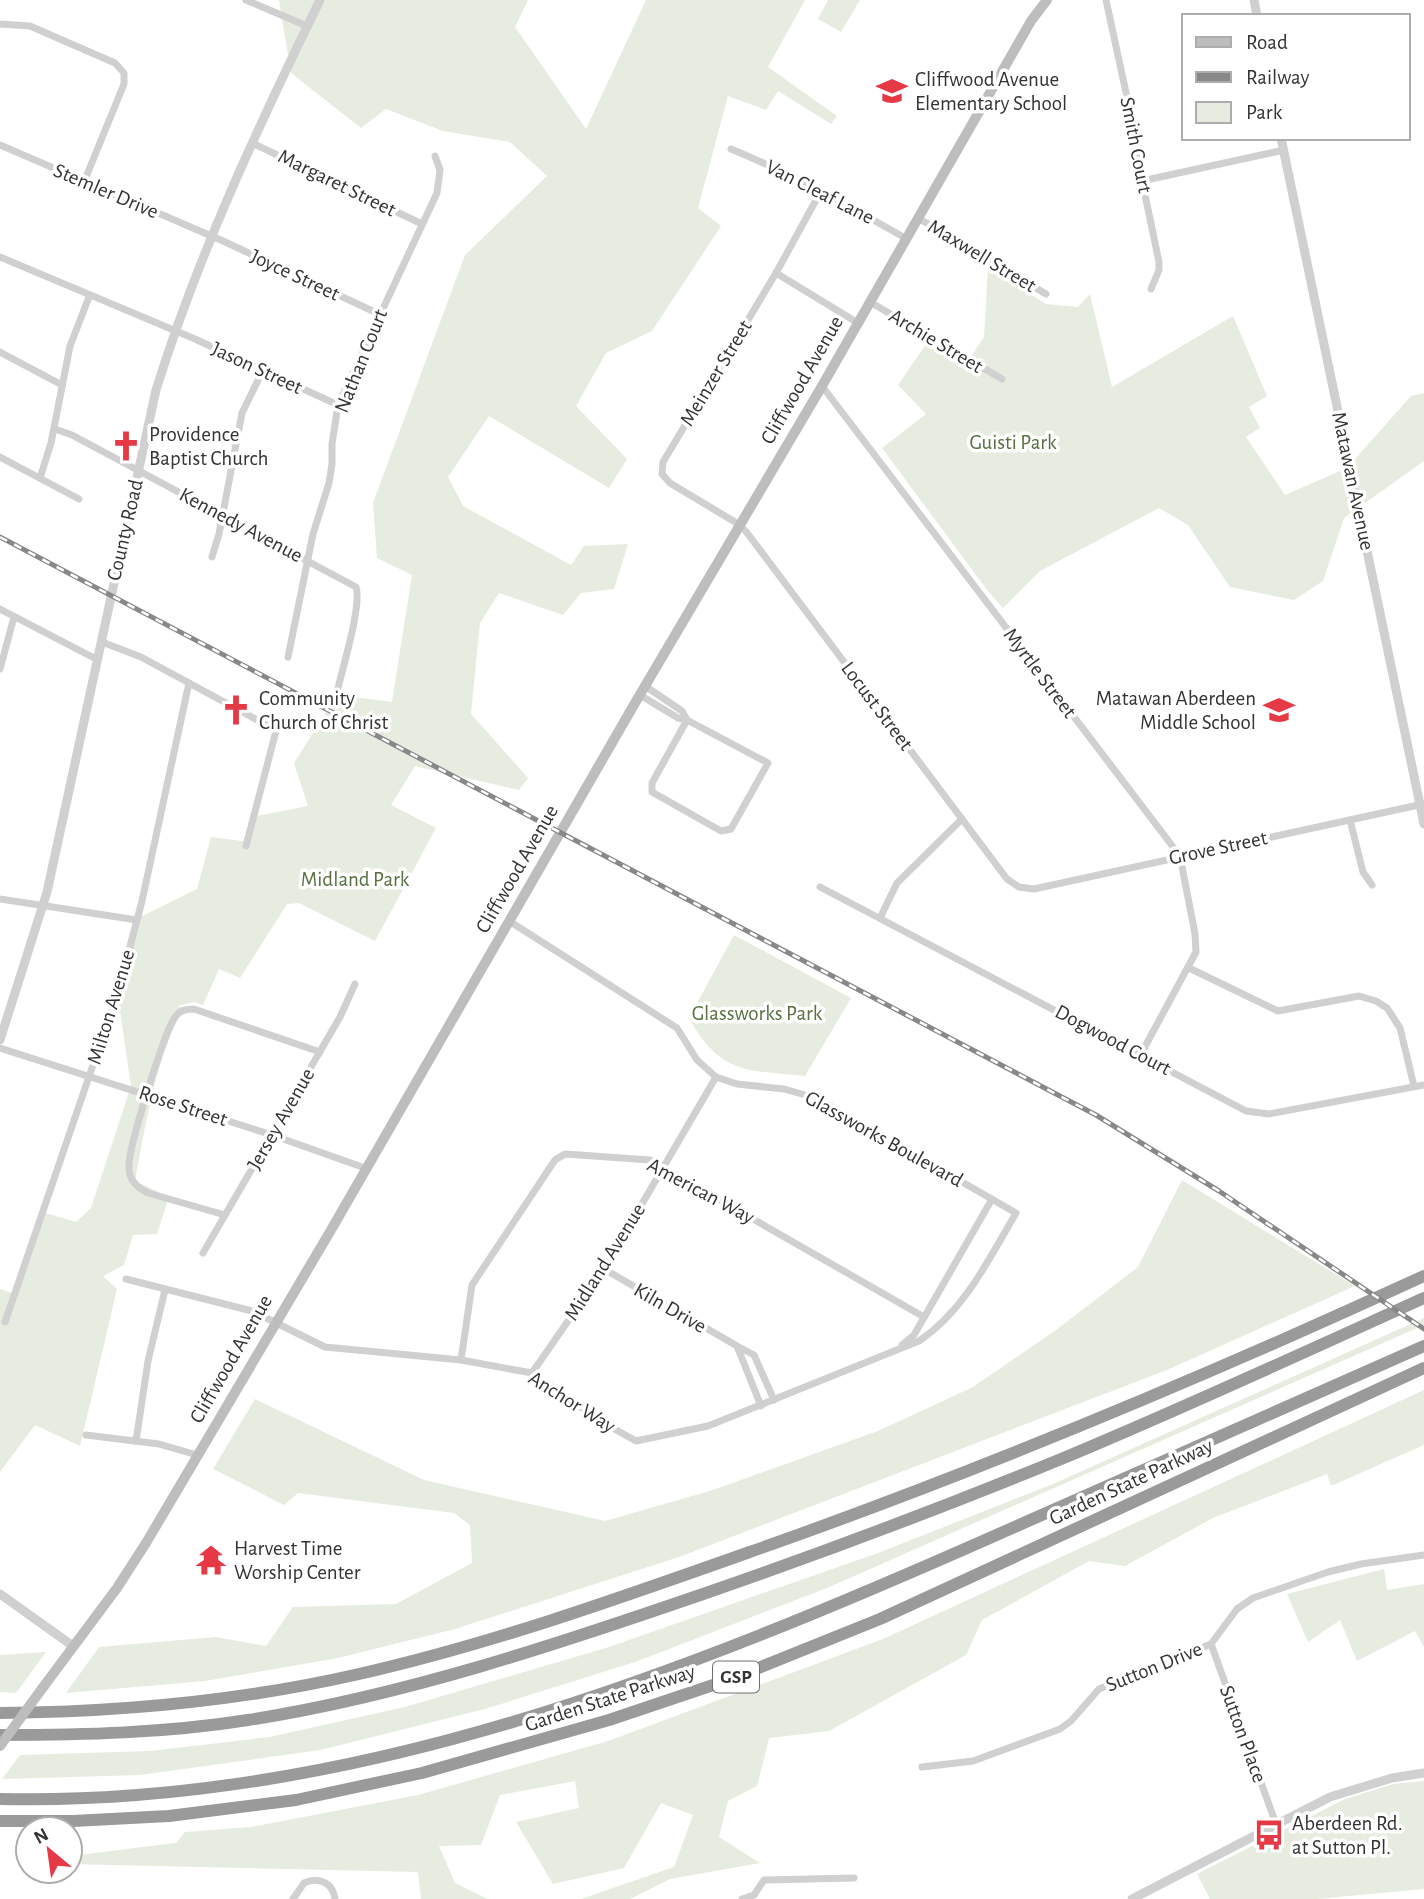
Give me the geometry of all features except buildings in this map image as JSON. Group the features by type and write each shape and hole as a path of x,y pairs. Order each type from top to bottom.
{"highway":[{"path":"0,1713 131,1709 231,1698 359,1674 482,1641 716,1564 956,1476 1191,1381 1424,1276"},
{"path":"0,1735 134,1732 245,1721 375,1694 527,1650 741,1580 962,1499 1157,1418 1424,1298"},
{"name":"Garden State Parkway","path":"0,1799 111,1798 260,1781 386,1756 551,1710 673,1670 792,1624 1424,1346"},
{"name":"Garden State Parkway","path":"0,1821 169,1816 296,1800 453,1765 619,1717 761,1667 880,1619 1424,1368"}],"main road":[{"name":"Cliffwood Avenue","path":"0,1746 131,1568 822,386 1031,21 1047,0"}],"street":[{"path":"246,0 307,26"},
{"name":"County Road","path":"0,1040 44,905 156,390 211,237 252,142 320,0"},
{"name":"Smith Court","path":"1106,0 1144,176 1144,190 1159,262 1151,289"},
{"path":"0,24 30,26 115,62 124,73 124,84 84,181"},
{"name":"Matawan Avenue","path":"1282,140 1422,804 1424,824"},
{"name":"Margaret Street","path":"252,142 422,224"},
{"name":"Stemler Drive","path":"0,145 211,237"},
{"name":"Van Cleaf Lane","path":"731,149 771,165 907,239"},
{"path":"1151,178 1284,150"},
{"name":"Nathan Court","path":"288,657 313,534 329,483 338,405 437,193 440,170 435,156"},
{"name":"Meinzer Street","path":"740,525 670,483 662,474 661,467 776,273 821,191"},
{"name":"Maxwell Street","path":"918,218 1046,293"},
{"name":"Joyce Street","path":"211,237 379,314"},
{"path":"0,257 175,332"},
{"path":"776,273 858,323"},
{"path":"40,478 55,429 70,346 89,297"},
{"name":"Archie Street","path":"870,302 1002,379"},
{"name":"Jason Street","path":"175,332 338,405"},
{"path":"0,352 62,385"},
{"path":"212,557 223,515 242,413 263,370"},
{"name":"Myrtle Street","path":"822,386 1180,856 1196,952 1141,1054"},
{"name":"Kennedy Avenue","path":"55,429 72,435 309,560 358,590 338,688"},
{"path":"0,457 79,499"},
{"name":"Locust Street","path":"740,525 1007,878 1016,885"},
{"path":"0,609 98,660"},
{"path":"0,669 13,617"},
{"path":"102,642 141,657 237,707 276,731 246,846"},
{"name":"Milton Avenue","path":"5,1322 118,992 137,920 189,683"},
{"path":"643,691 678,718 687,720 768,762 731,829 721,831 652,792 652,783 687,720"},
{"name":"Grove Street","path":"1016,885 1034,889 1422,804"},
{"path":"880,918 897,883 962,819"},
{"path":"1350,820 1363,872 1372,885"},
{"name":"Dogwood Court","path":"820,887 1247,1111 1269,1114 1424,1085"},
{"path":"0,900 137,920"},
{"path":"509,920 677,1028 697,1060 716,1077"},
{"path":"1189,968 1278,1011 1359,996 1376,1001 1387,1008 1401,1028 1414,1086"},
{"name":"Jersey Avenue","path":"203,1253 340,1017 355,984"},
{"path":"225,1216 141,1189 133,1181 128,1167 147,1095 170,1029 179,1012 194,1009 320,1052"},
{"name":"Rose Street","path":"0,1048 272,1135 365,1168"},
{"name":"Midland Avenue","path":"532,1373 604,1269 716,1077"},
{"name":"Glassworks Boulevard","path":"716,1077 737,1084 784,1089 816,1098 1016,1213"},
{"name":"American Way","path":"461,1360 472,1285 555,1160 565,1154 650,1160 925,1317"},
{"name":"Anchor Way","path":"899,1348 914,1335 992,1199"},
{"name":"Anchor Way","path":"126,1279 244,1309 275,1321 325,1347 461,1360 532,1373 602,1422 636,1441 708,1426 919,1341 940,1327 964,1298 1016,1213"},
{"name":"Kiln Drive","path":"604,1269 754,1355 774,1400"},
{"path":"136,1441 148,1361 166,1290"},
{"path":"737,1346 761,1406"},
{"path":"86,1435 176,1448 197,1455"},
{"name":"Sutton Drive","path":"922,1767 973,1761 1060,1729 1071,1721 1099,1689 1211,1644 1237,1609 1253,1598 1328,1572 1382,1560 1424,1555"},
{"path":"0,1594 74,1646"},
{"name":"Sutton Place","path":"1211,1644 1276,1824"},
{"path":"1132,1899 1330,1797 1392,1778 1424,1773"},
{"path":"741,1899 754,1895 764,1880 854,1878"},
{"path":"293,1899 304,1883 317,1880 328,1884 335,1899"}],"green space":[{"name":"Midland Park","path":"279,0 528,0 515,27 586,129 646,0 805,0 768,67 837,116 831,124 778,91 766,110 728,96 698,208 721,226 652,331 606,353 576,406 627,459 609,488 489,416 448,477 463,506 571,565 584,546 628,544 614,589 581,593 563,615 499,593 480,623 471,714 528,778 519,790 415,766 391,805 436,828 375,941 299,903 287,904 240,978 219,969 203,1005 194,1002 178,1006 183,1009 158,1071 135,1181 169,1197 157,1234 133,1235 124,1265 103,1276 117,1289 80,1446 35,1425 0,1472 0,1289 12,1293 46,1213 76,1222 91,1208 131,1086 118,997 140,917 197,889 211,837 250,842 257,816 308,806 294,763 337,695 392,702 412,575 377,558 373,503 465,255 547,176 510,142 443,131 386,109 361,128 291,73"},
{"path":"828,0 860,0 841,32 818,19"},
{"name":"Guisti Park","path":"988,267 1046,304 1078,307 1090,294 1112,387 1233,316 1267,396 1249,407 1260,428 1246,437 1285,495 1347,468 1411,396 1424,393 1424,461 1344,518 1323,581 1294,600 1230,587 1188,525 1159,508 1040,571 1003,608 882,448 926,414 898,385 929,340 966,364 984,337"},
{"name":"Glassworks Park","path":"734,935 851,998 805,1076 751,1070 724,1060 701,1037 689,1018"},
{"path":"1182,1180 1355,1286 1167,1370 679,1557 455,1629 338,1658 205,1681 66,1693 99,1647 216,1637 266,1646 293,1607 396,1604 472,1563 470,1525 454,1513 298,1493 284,1505 213,1469 255,1399 424,1480 605,1521 713,1490 878,1431 973,1387 1056,1330 1138,1267"},
{"path":"1424,1318 1424,1325 827,1588 638,1661 485,1709 320,1750 140,1775 2,1779 20,1755 150,1751 270,1737 405,1707 609,1647 878,1553 1053,1484"},
{"path":"1424,1390 1424,1445 1331,1486 1327,1474 1213,1518 1125,1566 1089,1561 982,1620 966,1655 829,1731 769,1738 757,1786 728,1801 719,1837 760,1863 670,1879 630,1899 581,1899 674,1867 693,1815 661,1803 624,1868 553,1884 516,1822 579,1808 575,1781 500,1795 481,1845 439,1846 455,1883 488,1899 421,1899 418,1872 84,1864 84,1854 176,1843 185,1832 251,1827 418,1795 608,1741 883,1639"},
{"path":"1384,1569 1387,1590 1424,1584 1424,1647 1415,1631 1357,1661 1340,1620 1308,1642 1287,1594"},
{"path":"46,1652 16,1693 0,1692 0,1655"},
{"path":"1424,1781 1424,1889 1317,1899 1210,1899 1197,1874 1345,1799 1393,1784"}],"railway":[{"path":"0,537 1096,1115 1219,1191 1424,1329"}],"place":[{"name":"Cliffwood Avenue Elementary School","path":"892,91"},
{"name":"Providence Baptist Church","path":"126,446"},
{"name":"Community Church of Christ","path":"236,710"},
{"name":"Matawan Aberdeen Middle School","path":"1279,710"},
{"name":"Harvest Time Worship Center","path":"211,1560"},
{"name":"Aberdeen Rd. at Sutton Pl.","path":"1269,1835"}]}
